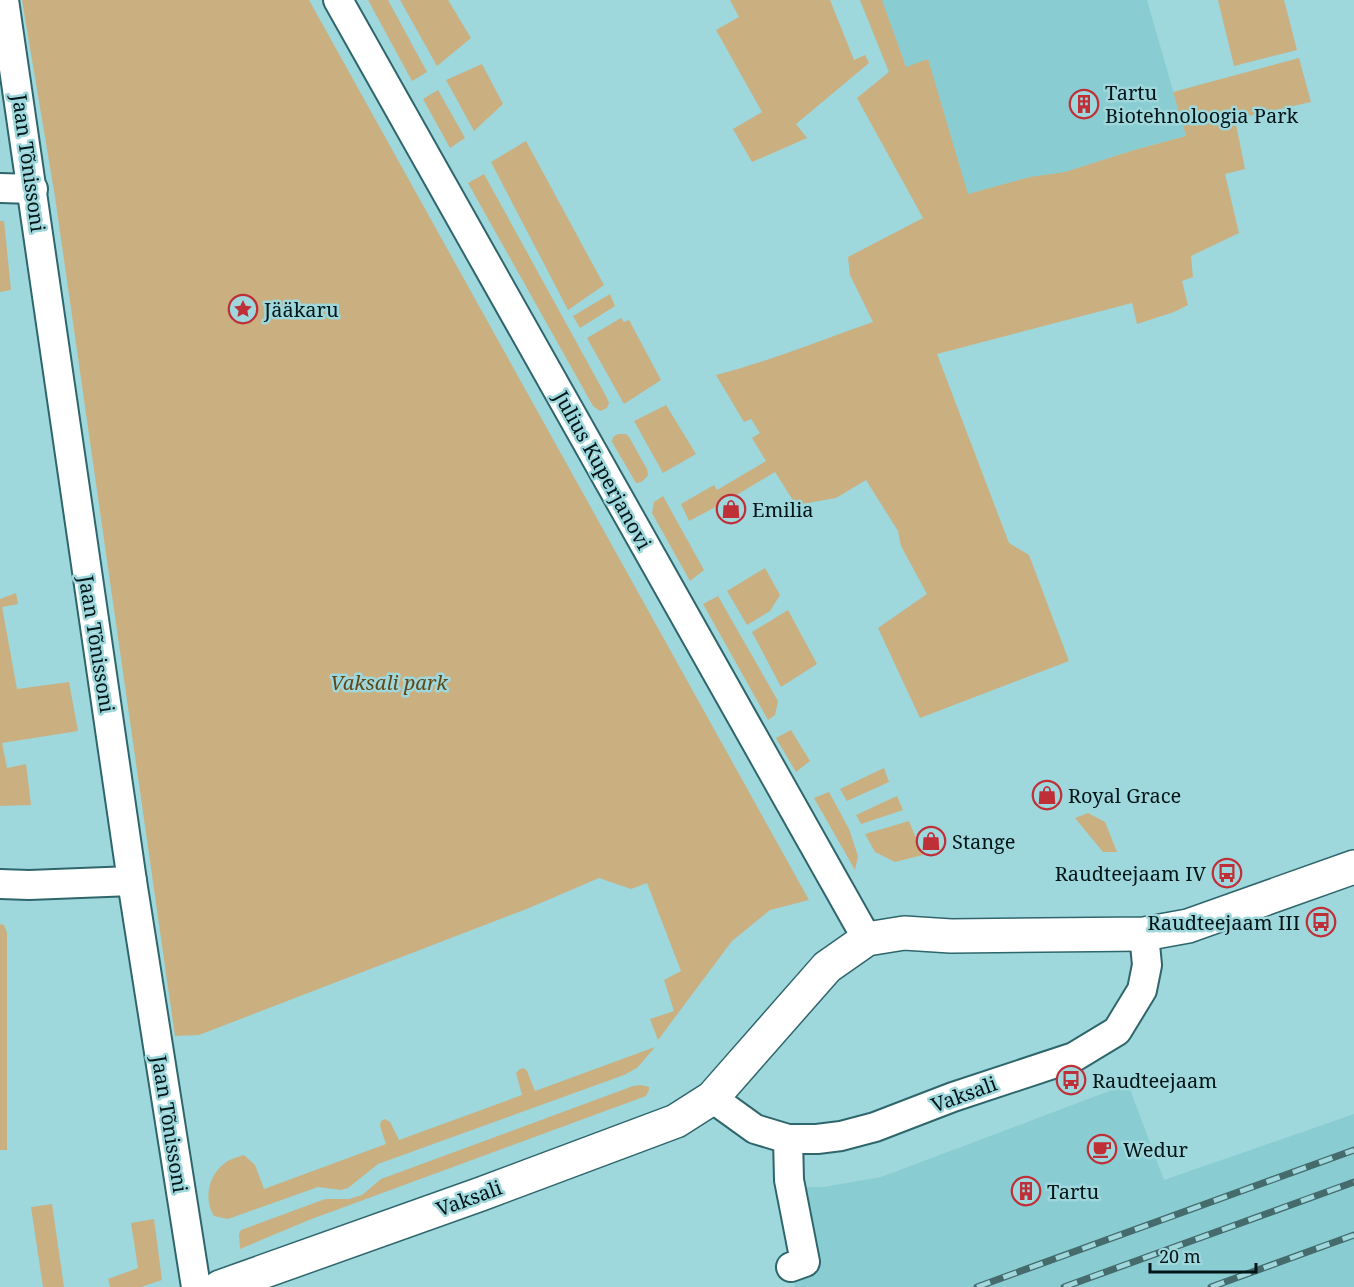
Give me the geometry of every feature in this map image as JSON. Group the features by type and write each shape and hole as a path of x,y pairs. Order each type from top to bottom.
{"street":[{"name":"Jaan Tõnissoni","path":"4,0 132,881 196,1287"},
{"name":"Julius Kuperjanovi","path":"338,0 867,939"},
{"path":"0,188 33,189"},
{"name":"Vaksali","path":"220,1287 676,1121 712,1098 827,968 867,939 904,933 951,936 1144,934 1188,926 1354,867"},
{"path":"0,884 132,881"},
{"name":"Vaksali","path":"712,1098 755,1129 788,1139 817,1139 841,1136 875,1127 953,1097 1074,1057 1117,1031 1142,990 1147,965 1144,934"},
{"path":"788,1139 789,1180 805,1262 791,1267"}],"shaded area":[{"path":"860,0 1147,0 1186,136 1134,150 934,215 889,72"},
{"path":"1128,1084 1164,1180 1354,1114 1354,1287 795,1287 784,1234 780,1187 824,1187 881,1177"}],"green space":[{"name":"Vaksali park","path":"22,0 309,0 809,900 770,910 732,941 658,1040 650,1019 674,1011 664,980 681,971 647,883 631,889 599,878 529,908 199,1035 175,1036 55,197"},
{"path":"368,0 388,0 427,72 412,81"},
{"path":"400,0 448,0 471,38 437,66"},
{"path":"730,0 830,0 854,60 865,55 869,63 796,124 807,138 752,162 733,129 762,112 716,30 739,17"},
{"path":"860,0 882,0 906,67 928,59 968,194 1030,177 1065,172 1186,136 1173,92 1299,58 1311,102 1235,119 1245,169 1225,174 1239,233 1191,256 1193,277 1182,281 1188,305 1137,324 1132,303 937,354 1009,543 1029,555 1069,661 920,718 878,628 927,594 901,546 898,531 866,480 836,498 796,505 775,472 689,521 681,504 714,485 717,490 766,461 752,438 760,433 751,419 744,422 716,375 776,357 873,322 850,275 848,257 923,218 857,98 889,72"},
{"path":"1218,0 1284,0 1297,50 1234,66"},
{"path":"482,64 503,104 474,131 446,80"},
{"path":"438,90 465,138 450,148 423,99"},
{"path":"526,141 604,285 568,310 491,162"},
{"path":"484,174 606,396 609,403 607,408 600,411 593,406 468,183"},
{"path":"0,221 4,221 11,290 0,292"},
{"path":"610,294 615,306 580,328 573,316"},
{"path":"621,318 624,322 629,320 661,380 624,404 587,338"},
{"path":"666,405 696,454 663,473 634,421"},
{"path":"626,434 629,437 647,469 648,475 642,482 636,483 612,442 613,437"},
{"path":"663,496 704,570 690,581 652,513 654,502"},
{"path":"765,568 780,595 770,611 747,625 727,591"},
{"path":"16,593 18,604 2,607 17,689 69,682 78,731 2,743 7,768 26,764 31,805 0,806 0,599"},
{"path":"718,596 778,701 775,715 768,720 703,604"},
{"path":"788,610 817,664 781,687 752,632"},
{"path":"791,730 810,761 796,772 776,738"},
{"path":"884,768 889,782 847,801 840,789"},
{"path":"829,792 849,829 858,856 855,870 814,798"},
{"path":"897,796 903,810 861,824 856,815"},
{"path":"1088,813 1105,822 1117,852 1103,852 1075,818"},
{"path":"909,821 923,855 895,862 875,852 865,834"},
{"path":"0,924 4,925 7,933 7,1150 0,1150"},
{"path":"655,1047 637,1068 624,1075 378,1164 348,1188 341,1190 318,1187 228,1219 214,1216 211,1209 208,1195 212,1180 219,1168 234,1158 244,1155 255,1165 264,1189 386,1144 380,1126 381,1121 385,1119 390,1122 399,1140 522,1095 516,1073 520,1069 524,1068 527,1071 535,1091"},
{"path":"641,1085 649,1087 646,1096 309,1220 240,1249 241,1230 325,1199 349,1199 362,1195 381,1179"},
{"path":"52,1204 64,1287 43,1287 31,1207"},
{"path":"154,1219 162,1280 141,1287 110,1287 108,1279 138,1268 131,1223"}],"railway":[{"path":"977,1287 1354,1150"},
{"path":"1064,1287 1354,1182"},
{"path":"1211,1287 1354,1235"}],"place":[{"name":"Tartu Biotehnoloogia Park","path":"1084,104"},
{"name":"Jääkaru","path":"243,309"},
{"name":"Emilia","path":"731,509"},
{"name":"Royal Grace","path":"1047,795"},
{"name":"Stange","path":"931,841"},
{"name":"Raudteejaam IV","path":"1227,873"},
{"name":"Raudteejaam III","path":"1321,922"},
{"name":"Raudteejaam","path":"1071,1080"},
{"name":"Wedur","path":"1102,1149"},
{"name":"Tartu","path":"1026,1191"}]}
